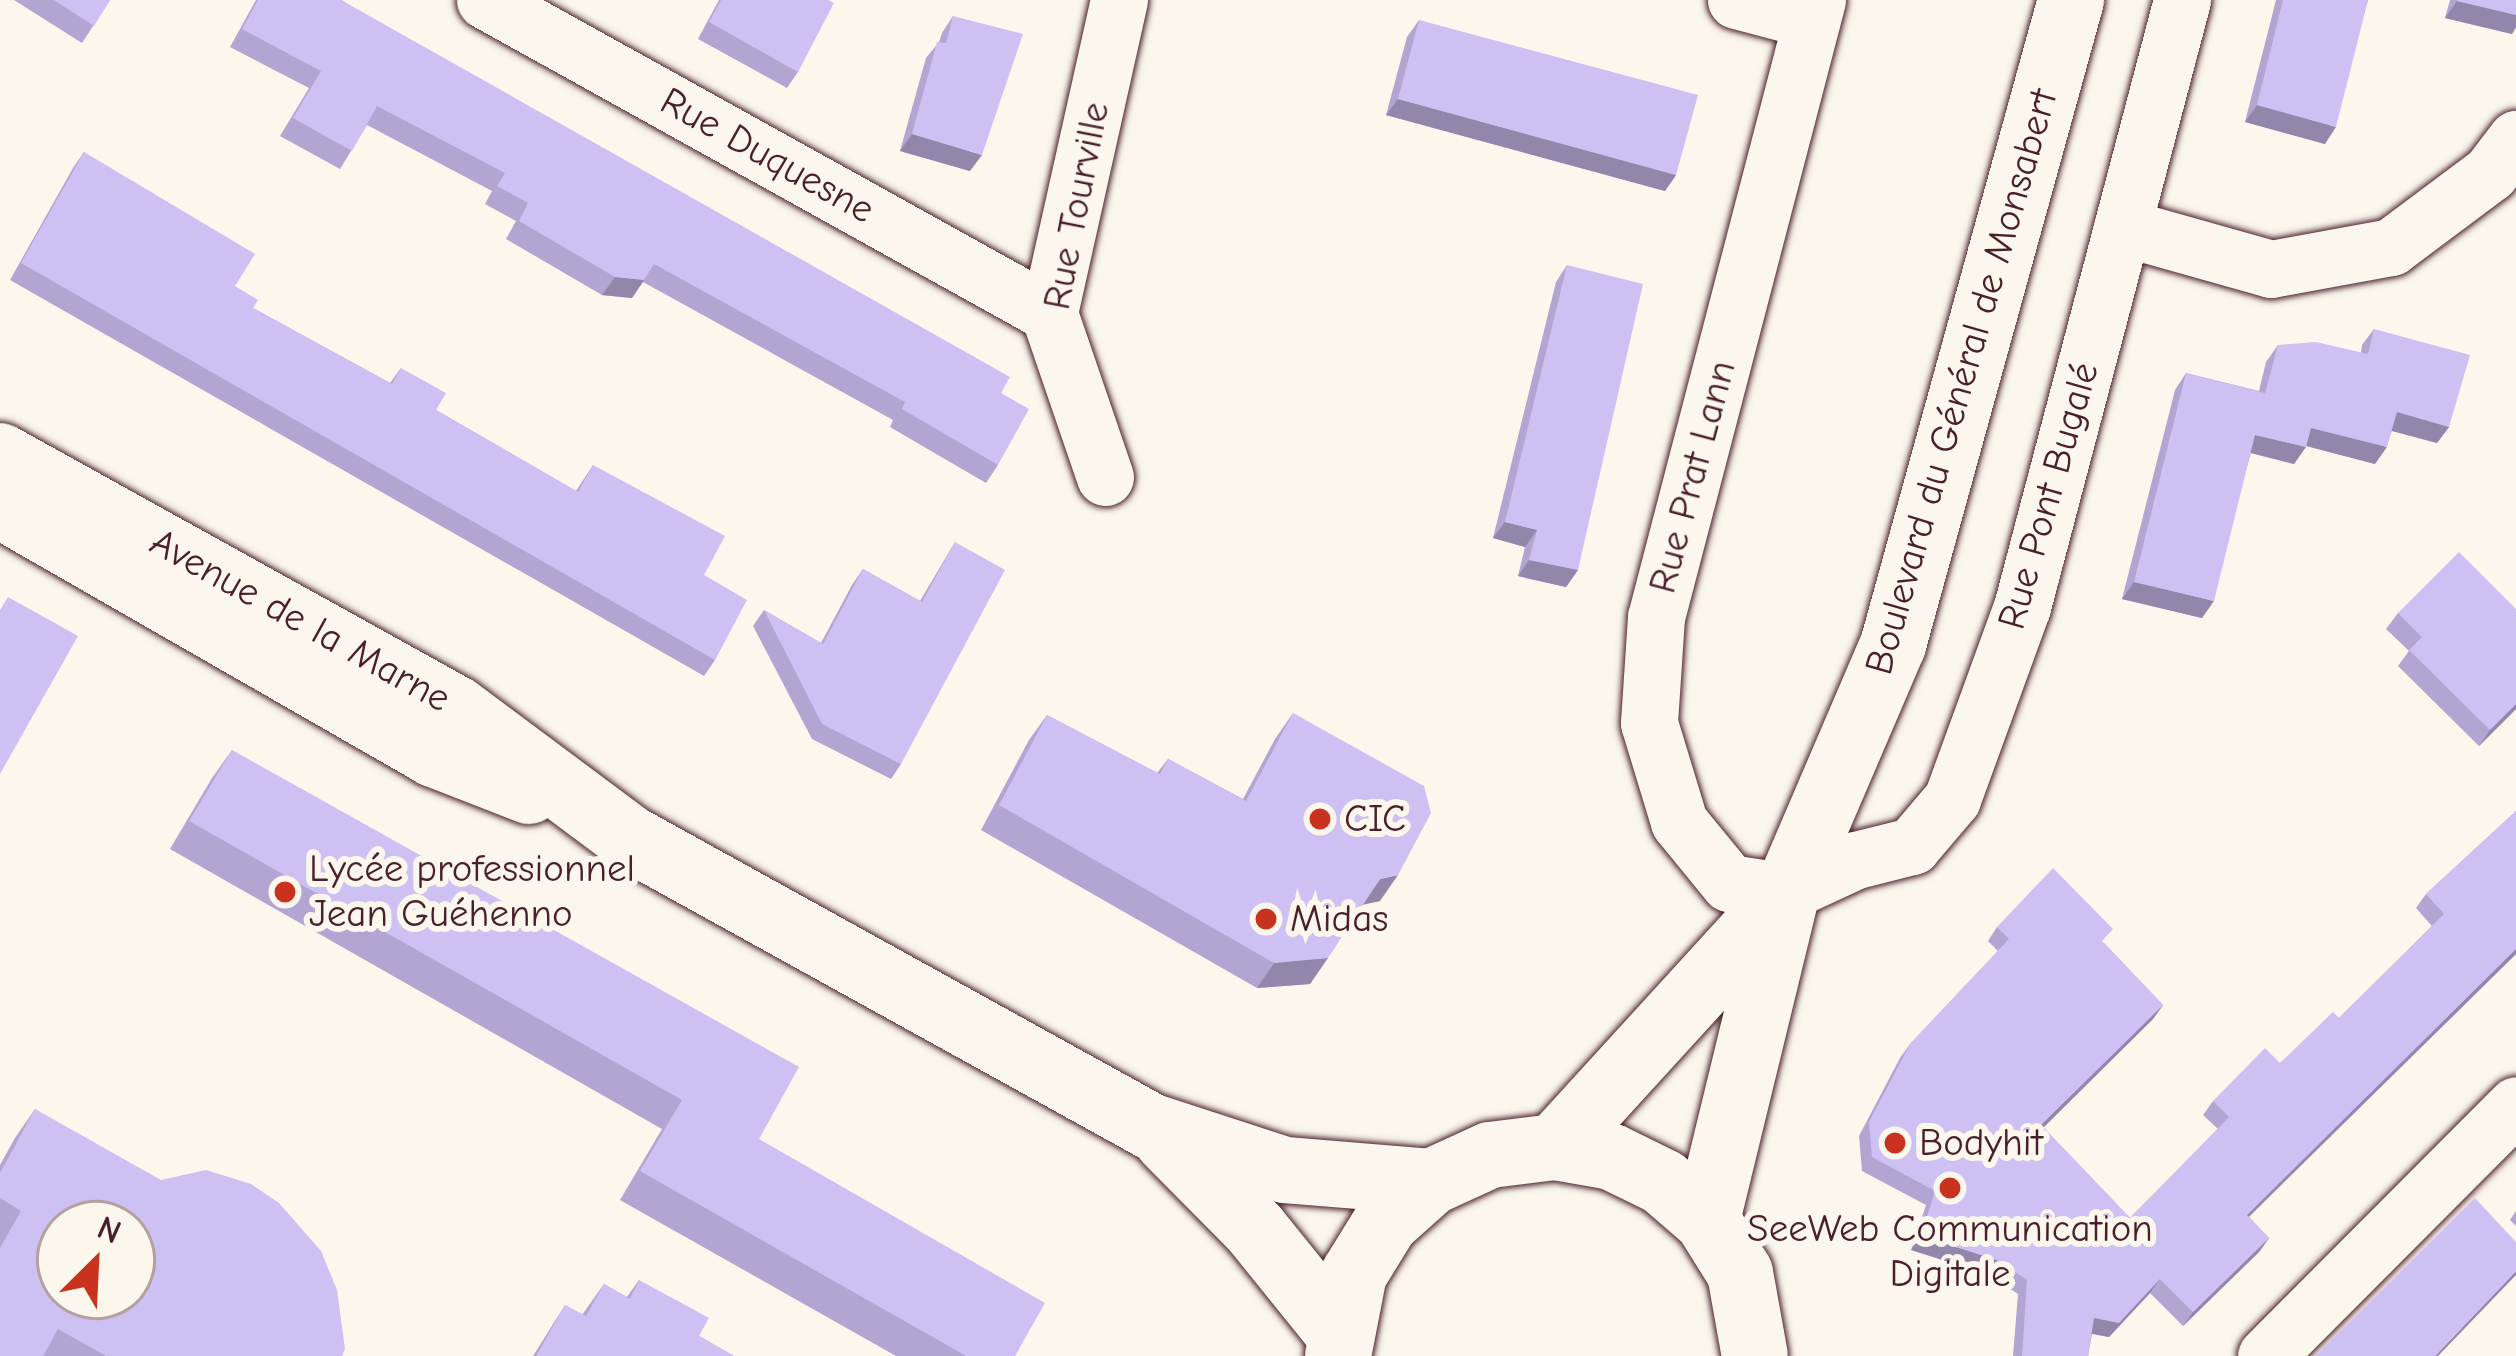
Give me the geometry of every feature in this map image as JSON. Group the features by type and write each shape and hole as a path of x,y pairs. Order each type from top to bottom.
{"main road":[{"name":"Boulevard du Général de Monsabert","path":"1707,1220 1787,892 1893,645 2071,0"},
{"name":"Avenue de la Marne","path":"0,456 457,709 583,811"},
{"name":"Avenue de la Marne","path":"0,505 434,754 583,811 1150,1126 1286,1170 1431,1182"},
{"name":"Boulevard du Général de Monsabert","path":"1555,1147 1787,892"},
{"name":"Avenue de la Marne","path":"1150,1126 1256,1228 1338,1344"},
{"path":"1338,1344 1354,1274 1386,1222 1431,1182 1490,1155 1555,1147 1612,1157 1663,1182 1707,1220 1740,1273 1755,1356"}],"street":[{"name":"Rue Duquesne","path":"485,0 1049,313"},
{"name":"Rue Tourville","path":"1105,477 1049,313 1119,0"},
{"path":"1736,0 1814,10"},
{"name":"Rue Pont Bugalé","path":"1787,892 1856,860 1912,846 1952,799 2022,607 2182,0"},
{"name":"Rue Prat Lann","path":"1787,892 1729,883 1679,822 1649,723 1656,617 1814,10"},
{"path":"2122,227 2272,268 2391,247 2490,173 2516,139"},
{"path":"2266,1356 2516,1105"}],"building":[{"path":"54,0 110,0 94,26"},
{"path":"258,0 341,0 1010,377 1001,393 1029,409 998,465 902,409 905,402 654,264 644,280 615,277 519,221 528,203 497,186 505,173 377,106 352,151 293,118 321,71 242,29"},
{"path":"721,0 834,3 798,72 709,22"},
{"path":"2283,0 2368,0 2336,127 2257,105"},
{"path":"2516,0 2516,15 2457,1"},
{"path":"953,16 1023,34 982,155 912,134 937,42 946,43"},
{"path":"1419,20 1698,95 1676,175 1398,99"},
{"path":"84,152 255,254 235,286 258,300 253,308 392,384 401,368 446,393 436,410 578,492 593,465 725,536 704,575 747,600 715,660 21,263"},
{"path":"1567,265 1643,284 1578,570 1529,560 1537,530 1505,522"},
{"path":"2374,329 2470,355 2449,427 2397,412 2387,447 2311,428 2306,447 2255,435 2214,601 2134,582 2186,373 2265,393 2263,401 2278,345 2316,342 2368,354"},
{"path":"955,542 1005,570 901,764 822,724 764,610 823,644 863,569 922,602"},
{"path":"2459,552 2516,609 2516,704 2490,730 2409,650 2422,637 2398,613"},
{"path":"8,597 78,636 0,774 0,610"},
{"path":"1293,713 1424,786 1431,813 1398,875 1380,879 1328,958 1274,963 999,805 1047,715 1160,774 1168,759 1246,801"},
{"path":"232,750 799,1067 759,1139 1045,1303 1015,1356 966,1356 640,1171 682,1100 189,821"},
{"path":"2516,811 2516,949 2247,1215 2269,1238 2193,1312 2160,1279 2119,1323 2094,1318 2088,1356 2022,1356 2027,1280 1997,1260 1921,1236 1935,1191 1872,1157 1869,1122 1910,1044 2009,939 1997,927 2053,868 2113,929 2102,941 2163,1005 2041,1125 2130,1218 2229,1117 2213,1101 2265,1048 2280,1063 2333,1012 2339,1018 2444,914 2426,894"},
{"path":"35,1109 161,1180 206,1170 251,1184 279,1203 321,1251 337,1290 342,1356 106,1356 58,1329 43,1356 0,1356 0,1248 21,1211 0,1198 0,1173"},
{"path":"2475,1198 2516,1242 2516,1271 2435,1356 2315,1356"},
{"path":"639,1280 709,1318 699,1336 734,1356 536,1356 565,1305 586,1316 604,1284 630,1299"}],"place":[{"name":"CIC","path":"1320,819"},
{"name":"Lycée professionnel Jean Guéhenno","path":"285,892"},
{"name":"Midas","path":"1266,919"},
{"name":"Bodyhit","path":"1895,1143"},
{"name":"SeeWeb Communication Digitale","path":"1950,1188"}]}
